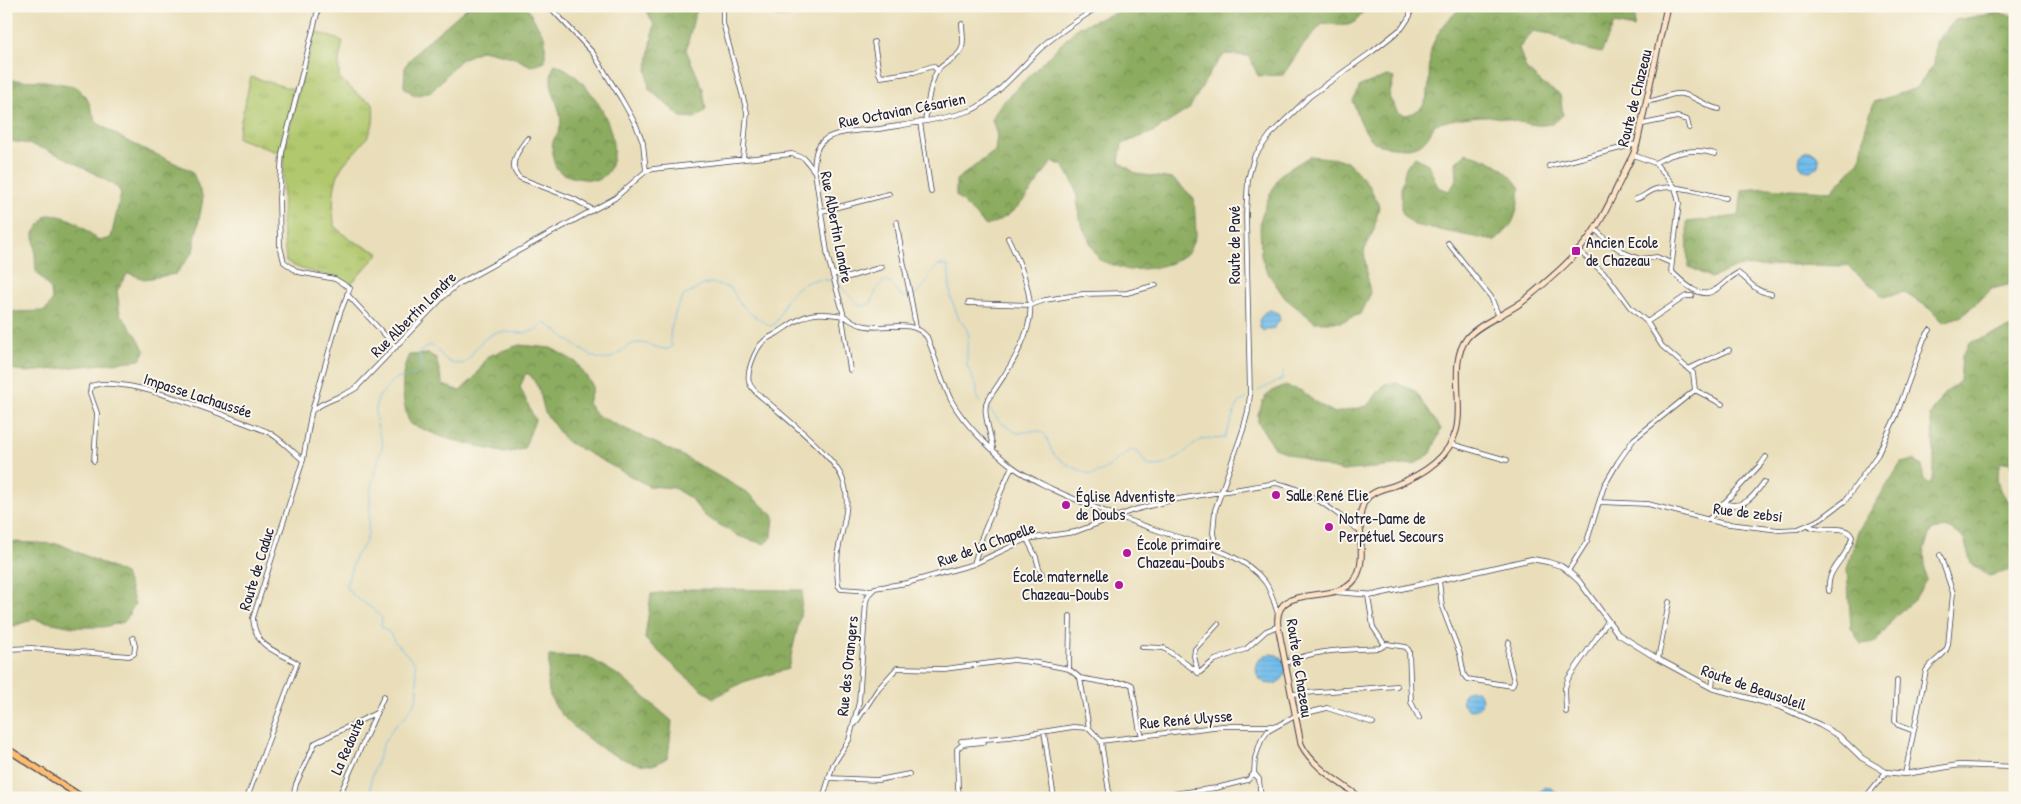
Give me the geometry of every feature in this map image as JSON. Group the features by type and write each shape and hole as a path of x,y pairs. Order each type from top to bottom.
{"main road":[{"name":"Route de Chazeau","path":"1361,798 1316,764 1306,753 1299,737 1278,626 1278,614 1283,605 1290,599 1337,592 1352,584 1359,572 1361,563 1361,512 1370,496 1377,491 1409,479 1426,470 1444,454 1451,444 1458,425 1458,378 1462,348 1471,334 1528,298 1578,250 1595,229 1637,144 1648,101 1667,6"},
{"path":"6,748 83,798"}],"street":[{"path":"319,6 282,153 279,198 280,246 284,262 298,272 335,279 350,288 347,294 396,348"},
{"path":"549,6 593,53 622,100 636,125 643,143 646,171"},
{"path":"723,6 723,23 747,112 743,159"},
{"name":"Rue Octavian Césarien","path":"814,168 816,149 824,140 839,134 923,121 978,108 1041,48 1060,32 1099,6"},
{"name":"Route de Pavé","path":"1217,550 1213,523 1221,493 1243,430 1249,403 1246,214 1248,179 1254,157 1270,135 1310,96 1402,28 1410,16 1410,6"},
{"path":"931,192 923,121 930,90 938,71 961,53 963,45 962,24"},
{"path":"874,42 881,77 914,72 933,66 938,71"},
{"path":"1648,101 1657,101 1675,94 1684,94 1708,107 1719,110"},
{"path":"1643,124 1658,119 1677,117 1687,120 1689,128"},
{"path":"528,138 517,152 513,169 516,174 520,178 574,199 593,210"},
{"path":"1548,166 1637,144"},
{"path":"1655,163 1665,157 1690,152 1700,151 1715,154"},
{"name":"Rue Albertin Landre","path":"313,410 322,404 344,396 356,388 444,296 466,279 619,195 646,171 797,154 814,168 832,275 843,316 850,370"},
{"path":"1633,155 1655,163 1675,187 1678,203 1671,271 1691,288 1703,293 1713,292 1738,274 1746,278 1753,288 1759,292 1771,294"},
{"path":"1636,199 1644,197 1655,189 1675,187 1726,198"},
{"path":"822,211 889,194"},
{"path":"897,222 901,254 912,298 916,328"},
{"path":"1595,229 1608,242 1625,253 1640,259 1657,257 1671,263"},
{"path":"992,448 990,430 984,411 985,404 1023,343 1031,305 1018,258 1008,238"},
{"path":"1448,243 1491,297 1499,317"},
{"path":"1578,250 1608,277 1630,307 1647,322 1662,346 1688,368 1692,373 1695,390"},
{"path":"832,275 849,277 882,267"},
{"path":"968,303 1031,305 1038,301 1066,296 1127,292 1156,286"},
{"name":"Route de Caduc","path":"247,798 297,663 265,647 258,639 254,629 253,618 303,460 313,410 347,294"},
{"path":"1647,322 1686,296 1692,296"},
{"name":"Rue de la Chapelle","path":"843,316 820,313 808,316 761,342 751,364 749,382 757,393 834,464 840,473 846,487 847,504 838,552 838,585 841,589 871,591 875,588 907,583 974,564 1027,539 1068,534 1164,502 1276,483 1290,486 1321,501 1361,532"},
{"path":"843,316 868,327 899,326 916,328 927,337 944,385 956,408 992,448 1012,466 1025,476 1067,496 1217,550 1246,565 1264,582 1272,596 1278,614"},
{"name":"Rue de zebsi","path":"1600,502 1648,504 1708,520 1779,530 1798,529 1821,519 1845,501 1878,454 1896,416 1924,339 1930,330"},
{"path":"1688,368 1729,350"},
{"name":"Impasse Lachaussée","path":"94,461 97,413 90,393 91,386 111,384 156,392 266,431 279,438 303,460"},
{"path":"1695,390 1722,404"},
{"path":"1568,571 1587,542 1604,486 1634,439 1695,390"},
{"path":"1451,444 1507,460"},
{"path":"1708,520 1766,457"},
{"path":"974,564 982,536 1012,466"},
{"path":"1723,503 1736,506 1751,499 1764,482"},
{"path":"1808,525 1814,528 1844,530 1849,532 1852,537 1846,554 1828,578 1829,591"},
{"path":"1027,539 1036,556 1042,574"},
{"path":"1905,774 1908,751 1926,671 1928,667 1947,651 1948,645 1953,593 1940,555"},
{"name":"Route de Beausoleil","path":"1337,592 1368,596 1532,559 1548,562 1561,566 1579,581 1608,621 1624,638 1712,688 1781,707 1807,718 1839,736 1862,758 1886,772 1905,774 1959,765 2015,767"},
{"path":"1439,580 1442,607 1460,654 1464,675 1467,679 1512,686 1514,681 1508,657 1509,642"},
{"name":"Rue des Orangers","path":"823,798 833,765 849,740 854,726 859,702 866,601 871,591"},
{"path":"1368,596 1373,628 1385,644 1406,647 1409,651 1412,706 1419,718"},
{"path":"1658,659 1669,602"},
{"path":"1069,669 1070,616"},
{"path":"1566,712 1565,688 1568,679 1608,621"},
{"path":"1198,673 1194,656 1195,649 1218,624"},
{"path":"1198,673 1202,672 1215,660 1246,649 1266,631 1278,626"},
{"path":"6,649 31,648 129,656 136,651 133,638"},
{"path":"1286,663 1306,654 1380,648 1385,644"},
{"path":"1142,647 1164,648 1198,673"},
{"path":"854,726 878,689 894,670 899,667 944,669 1014,660 1069,669 1080,678 1132,685 1142,736"},
{"path":"1712,688 1714,669"},
{"path":"1080,678 1089,728 1101,740 1110,798"},
{"path":"1897,680 1895,721 1914,731"},
{"path":"1292,694 1397,686"},
{"path":"376,713 384,696"},
{"path":"1142,798 1240,784 1248,780 1254,773 1255,758 1261,741 1274,726 1295,716 1327,708 1373,723"},
{"name":"La Redoute","path":"293,798 296,784 315,742 376,713"},
{"name":"La Redoute","path":"340,798 376,713"},
{"name":"Rue René Ulysse","path":"1101,740 1222,726 1274,726"},
{"path":"961,741 1010,738 1073,728 1089,728"},
{"path":"1044,732 1054,798"},
{"path":"965,798 960,795 958,789 957,749 963,744 984,742"},
{"path":"1865,798 1886,772"},
{"path":"1254,773 1259,779 1261,798"},
{"path":"828,778 878,780 908,774"},
{"path":"974,798 987,798"}],"green space":[{"path":"469,6 526,6 545,38 545,61 531,66 513,57 482,50 460,60 432,91 415,96 404,87 405,66 421,47"},
{"path":"644,6 697,6 686,50 703,89 706,110 695,118 681,117 649,89 647,70 654,25"},
{"path":"761,6 880,6 777,17"},
{"path":"1133,6 1195,6 1207,12 1227,6 1366,6 1358,19 1349,25 1323,23 1301,48 1283,75 1258,76 1249,56 1225,54 1211,71 1189,109 1153,132 1122,144 1119,162 1137,174 1173,179 1194,198 1196,234 1189,252 1172,263 1154,268 1128,270 1099,260 1081,224 1075,186 1063,165 1052,162 1017,208 998,221 986,226 956,196 956,180 995,151 997,136 992,119 1000,105 1078,27"},
{"path":"1462,6 1636,6 1634,28 1614,24 1601,53 1573,46 1552,34 1533,31 1519,48 1526,69 1544,85 1560,95 1563,115 1552,123 1536,125 1485,116 1472,117 1435,124 1423,142 1414,147 1393,147 1374,142 1364,129 1353,101 1360,86 1387,76 1394,78 1389,97 1398,113 1407,115 1420,109 1425,102 1429,87 1430,54 1434,41 1444,25"},
{"path":"1997,13 2015,16 2015,283 1992,289 1962,316 1943,322 1931,309 1903,292 1883,297 1847,266 1737,267 1711,278 1688,266 1687,222 1739,216 1742,190 1766,188 1832,191 1860,161 1866,126 1874,102 1916,88 1934,65 1936,42 1955,20"},
{"path":"316,32 343,41 339,60 339,78 361,97 373,103 372,128 366,139 341,168 334,192 334,226 349,239 379,253 348,287 335,279 301,269 286,261 282,224 284,153 301,81"},
{"path":"555,64 568,71 592,94 608,124 613,140 613,156 609,170 598,180 565,175 557,169 554,163 552,145 559,130 561,120 551,81"},
{"path":"251,77 296,90 280,153 237,138"},
{"path":"6,80 45,81 75,86 87,98 96,122 125,140 192,171 203,198 193,252 176,274 144,279 128,273 117,291 120,314 137,336 145,352 140,360 28,372 6,368 6,312 45,311 52,301 51,290 36,271 34,233 47,215 63,217 76,222 99,241 111,238 121,193 117,187 64,157 36,146 6,141"},
{"path":"1466,153 1497,165 1520,188 1514,218 1507,229 1495,241 1414,225 1404,216 1401,209 1401,187 1406,167 1415,157 1428,164 1438,187 1449,191 1457,180 1456,162"},
{"path":"1310,156 1339,159 1349,163 1369,185 1379,206 1374,229 1364,251 1370,295 1360,314 1341,322 1315,322 1285,298 1266,270 1261,256 1260,221 1270,194 1281,174"},
{"path":"2015,326 2015,373 2012,376 2008,402 2015,412 2015,470 2008,462 2000,463 1997,481 2001,492 2015,508 2015,569 1989,576 1971,564 1964,539 1949,528 1931,530 1924,550 1926,580 1915,599 1896,615 1876,642 1861,644 1851,628 1847,569 1858,531 1901,463 1914,460 1922,466 1924,479 1930,484 1934,474 1934,450 1930,415 1944,394 1960,381 1962,356 1969,343"},
{"path":"519,345 551,348 576,362 593,386 588,403 596,415 681,455 748,493 774,516 772,537 764,544 738,536 705,516 690,498 674,488 649,486 566,441 545,413 539,389 531,376 526,373 520,387 535,420 524,449 505,453 445,438 410,424 405,408 403,389 404,370 409,355 429,354 436,358 443,385 460,391 475,377 488,356"},
{"path":"1397,383 1415,391 1441,429 1431,453 1415,464 1343,471 1322,466 1274,448 1258,422 1258,414 1264,398 1274,390 1284,386 1300,390 1315,402 1335,413 1367,406 1385,384"},
{"path":"6,543 60,544 125,574 135,604 124,622 103,627 73,627 33,619 6,629"},
{"path":"691,589 803,590 800,617 788,669 743,682 714,698 685,676 645,639 651,594"},
{"path":"549,656 588,657 621,677 672,721 668,757 653,765 638,764 610,753 582,734 560,712 553,702 548,686"}],"water":[{"path":"1809,151 1816,154 1819,161 1816,168 1809,171 1802,168 1799,161 1802,154"},
{"path":"1270,310 1278,313 1280,320 1274,328 1263,331 1260,328 1259,320 1265,312"},
{"path":"1271,654 1277,655 1285,663 1285,675 1277,683 1271,684 1265,683 1257,675 1256,669 1257,663 1265,655"},
{"path":"1472,690 1479,693 1482,700 1479,707 1472,710 1465,707 1462,700 1465,693"},
{"path":"1546,787 1553,789 1562,798 1538,798 1539,792"}],"waterway":[{"path":"912,296 924,286 939,265 948,266 951,298 959,319 969,336 967,366 977,387 977,398 981,404"},
{"path":"370,798 371,780 383,744 394,727 405,717 416,700 418,692 415,663 394,641 390,633 381,627 382,618 372,608 354,596 346,586 355,557 365,543 368,534 371,485 383,444 376,422 376,404 379,396 390,383 416,372 421,364 419,352 430,345 449,362 462,364 492,334 530,332 539,329 542,323 551,327 585,352 601,359 608,359 626,347 639,343 669,349 672,346 670,339 671,328 677,308 684,296 703,285 712,283 731,288 738,301 751,314 770,326 774,325 784,304 798,287 812,281 826,280 833,282"},
{"path":"837,283 860,306 871,303 877,289 884,281 892,285 902,297 908,297"},
{"path":"1258,391 1282,379 1283,371"},
{"path":"989,408 999,421 1017,433 1041,432 1046,436 1051,450 1056,457 1070,466 1091,475 1101,472 1131,450 1139,453 1147,465 1155,466 1170,462 1201,440 1225,437 1235,410 1240,402 1247,398"}],"place":[{"name":"Ancien Ecole de Chazeau","path":"1576,251"},
{"name":"Salle René Elie","path":"1276,495"},
{"name":"Église Adventiste de Doubs","path":"1066,505"},
{"name":"Notre-Dame de Perpétuel Secours","path":"1329,527"},
{"name":"École primaire Chazeau-Doubs","path":"1127,553"},
{"name":"École maternelle Chazeau-Doubs","path":"1119,585"}]}
